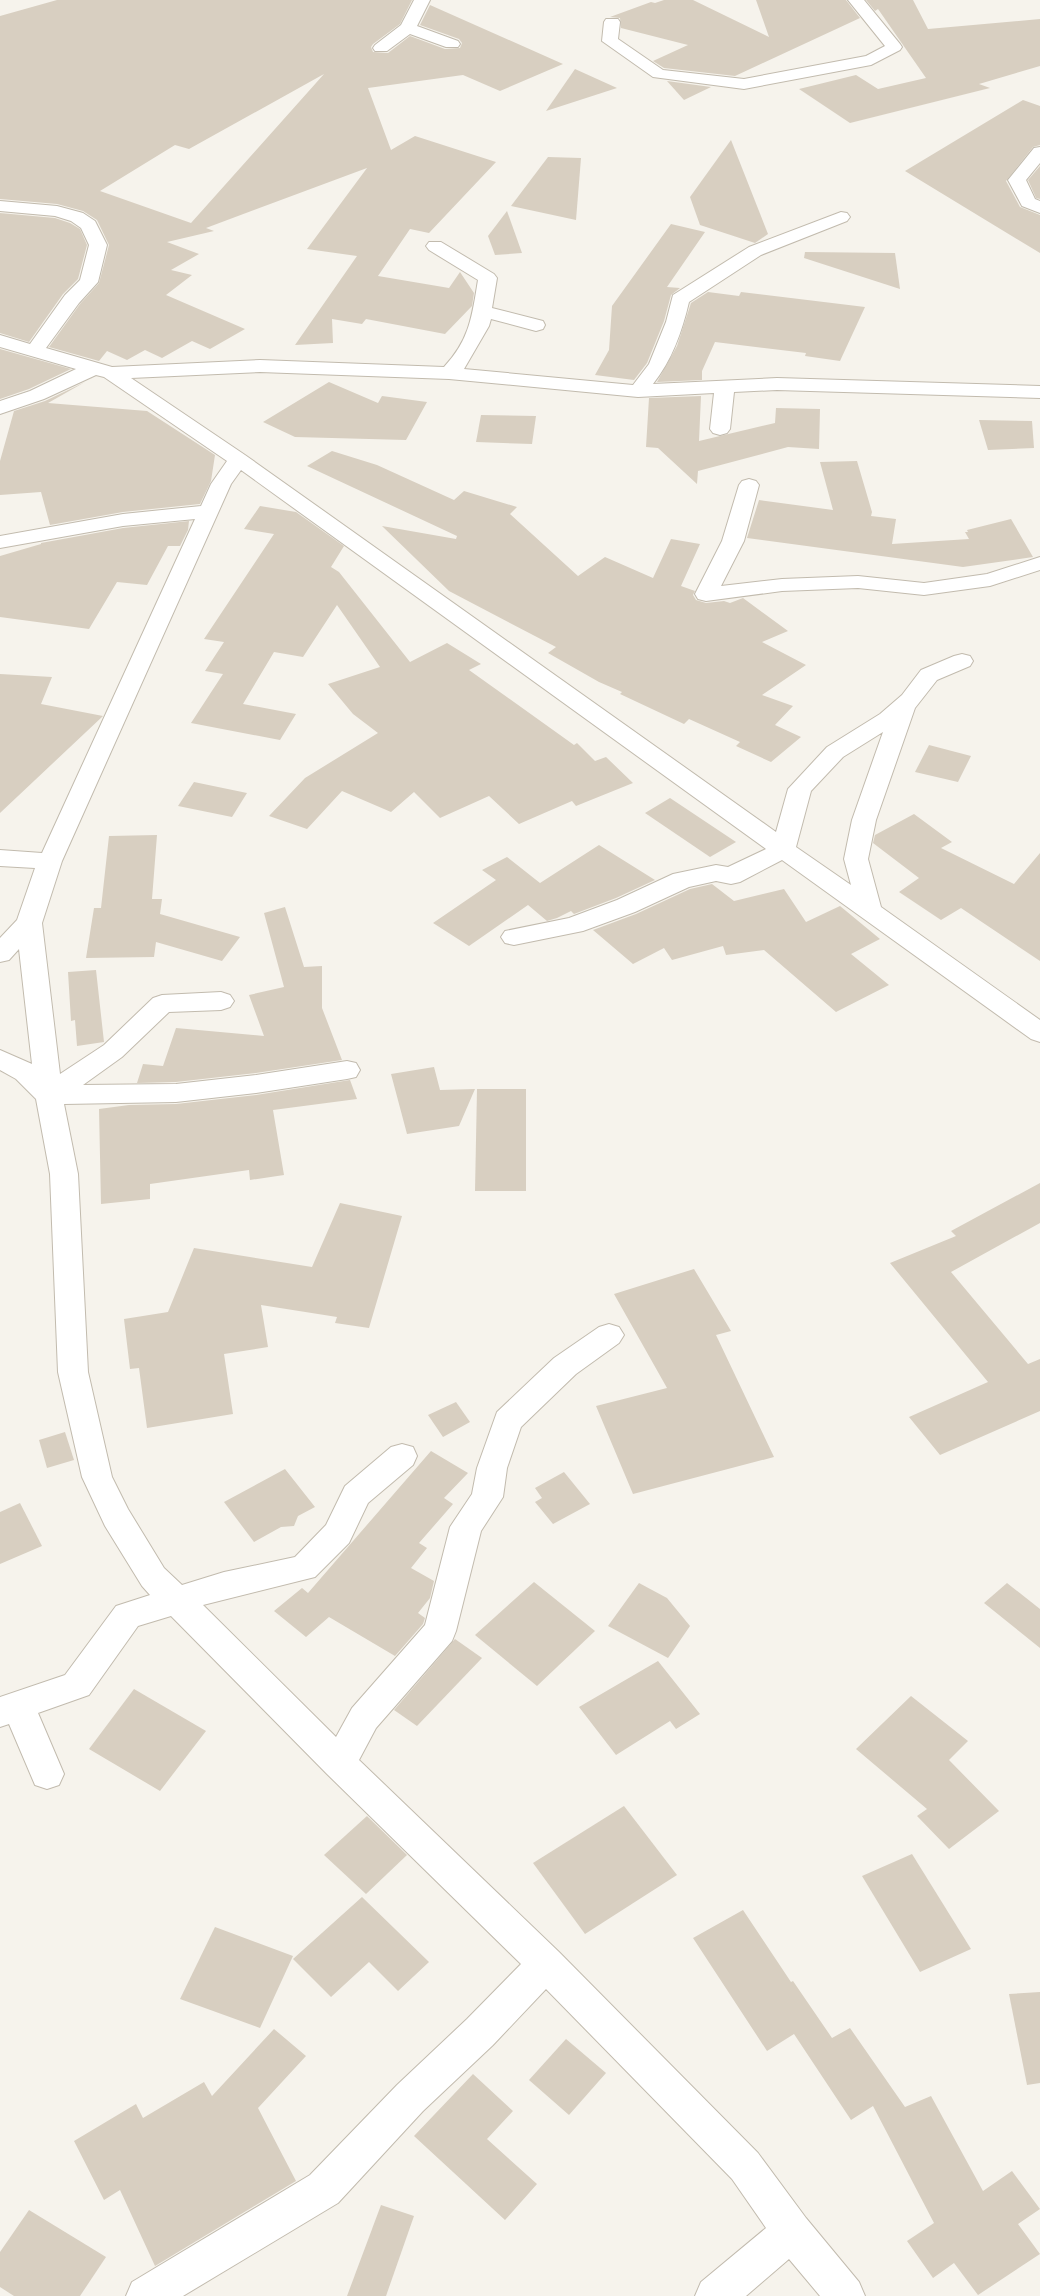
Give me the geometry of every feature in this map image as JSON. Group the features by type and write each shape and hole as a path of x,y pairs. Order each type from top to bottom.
{"street":[{"path":"382,48 408,28 422,0"},
{"path":"612,22 610,41 659,74 744,84 871,60 891,51 894,47 856,0"},
{"path":"408,28 452,44"},
{"path":"1040,152 1017,180 1028,202 1040,208"},
{"path":"0,206 57,211 77,217 89,225 98,245 89,282 72,300 35,351"},
{"path":"638,391 658,365 675,322 680,299 756,251 841,216"},
{"path":"435,246 488,278 480,326 459,362 449,373"},
{"path":"482,311 536,325"},
{"path":"0,342 103,371 238,459 1040,1033"},
{"path":"0,408 103,371 260,366 449,373 638,391 777,384 1040,392"},
{"path":"720,429 725,386"},
{"path":"238,459 221,484 50,861 30,922 49,1095 64,1174 73,1372 97,1478 116,1517 152,1577 339,1763 546,1964 745,2166 792,2232 845,2296"},
{"path":"749,485 733,540 706,594 782,585 858,582 924,589 990,580 1040,563"},
{"path":"0,542 123,520 210,511"},
{"path":"514,937 574,925 626,906 682,880 716,873 731,876 783,850 800,789 835,752 888,719 904,706 929,675 962,661"},
{"path":"870,912 856,859 864,820 904,706"},
{"path":"0,858 50,861"},
{"path":"0,954 30,922"},
{"path":"49,1095 113,1051 162,1004 221,1001"},
{"path":"0,1059 24,1072 49,1095 176,1093 256,1084 347,1070"},
{"path":"339,1763 364,1718 440,1631 466,1527 487,1497 492,1468 508,1421 565,1366 610,1335"},
{"path":"47,1774 9,1709 77,1685 127,1616 224,1585 304,1568 338,1534 356,1495 402,1456"},
{"path":"146,2296 324,2188 410,2098 480,2032 546,1964"},
{"path":"715,2296 792,2232"}],"building":[{"path":"57,0 412,0 400,24 373,44 371,47 373,52 388,53 410,36 445,49 460,48 462,43 459,39 420,25 430,5 563,64 500,91 463,75 368,88 391,150 415,136 496,162 429,233 410,229 378,276 449,288 460,272 474,293 472,306 445,334 366,319 362,324 332,319 333,343 295,345 357,256 307,249 367,168 206,228 214,231 167,242 199,254 171,270 192,275 166,295 245,329 210,349 192,341 162,358 145,350 127,360 107,351 99,361 49,347 80,304 99,283 109,245 97,220 83,211 57,204 0,199 0,16","holes":["324,74 191,223 100,191 175,145 189,149"]},
{"path":"664,0 693,0 769,37 756,0 846,0 860,18 735,76 664,68 653,61 688,45 621,28 620,18 610,17 651,2 655,3"},
{"path":"866,0 913,0 928,29 1040,19 1040,66 979,84 990,88 850,123 799,89 856,75 878,89 926,78 878,9 875,11"},
{"path":"575,69 617,88 546,111"},
{"path":"667,81 711,87 684,100"},
{"path":"1023,100 1040,106 1040,145 1033,147 1006,181 1020,207 1040,215 1040,253 905,171"},
{"path":"731,140 768,234 755,243 700,225 690,197"},
{"path":"548,157 581,158 576,220 511,206"},
{"path":"1040,166 1040,199 1036,198 1028,180"},
{"path":"507,211 522,253 495,255 488,236"},
{"path":"0,213 55,218 70,223 80,229 87,245 78,279 63,294 29,342 0,333"},
{"path":"671,224 705,232 667,287 680,288 671,295 664,321 647,363 634,380 595,375 609,350 612,306"},
{"path":"805,252 895,253 900,289 804,258"},
{"path":"708,292 739,296 741,292 865,307 840,361 805,356 806,353 715,342 702,371 702,380 657,382 677,346 691,303"},
{"path":"0,349 71,369 29,389 0,399"},
{"path":"85,382 48,403 147,411 215,455 211,481 200,504 123,512 50,525 41,492 0,495 0,461 14,411 45,401"},
{"path":"329,382 378,403 382,396 427,402 406,440 295,437 263,422"},
{"path":"701,396 699,441 775,423 776,408 820,409 819,449 788,447 698,471 697,484 658,448 646,447 649,398"},
{"path":"481,415 536,416 532,444 476,442"},
{"path":"979,420 1032,421 1034,448 988,450"},
{"path":"332,451 377,465 454,500 464,491 517,507 510,514 578,576 605,557 653,578 671,539 700,544 681,586 695,591 693,595 696,600 706,603 724,601 730,603 743,598 788,631 762,642 806,665 762,695 793,706 775,725 801,737 771,762 736,746 740,742 689,719 684,724 620,694 622,692 599,682 548,653 556,647 449,591 382,526 456,539 457,536 307,466"},
{"path":"857,461 872,512 871,516 896,519 892,544 969,539 965,532 968,532 967,530 1011,519 1033,557 963,567 747,538 759,500 833,510 820,462"},
{"path":"260,506 296,512 344,546 331,567 339,572 410,662 447,643 481,664 469,670 574,745 577,743 595,761 606,757 633,783 576,806 572,801 519,824 489,796 440,818 414,792 391,812 342,791 307,829 269,816 305,778 378,733 353,714 328,684 380,667 337,605 303,657 274,652 243,704 296,714 280,740 191,723 223,674 205,671 224,642 204,639 274,534 244,529"},
{"path":"189,521 188,530 180,546 168,546 147,585 117,582 89,629 0,617 0,556 41,543 123,528"},
{"path":"0,674 52,677 41,704 103,716 0,813"},
{"path":"929,745 971,756 958,782 915,772"},
{"path":"194,782 247,793 232,817 178,806"},
{"path":"670,798 736,842 710,857 645,813"},
{"path":"914,814 952,842 941,848 1014,884 1040,853 1040,961 961,908 941,920 899,892 919,878 873,843 875,835"},
{"path":"157,835 152,899 162,899 160,914 240,937 222,961 156,942 154,957 86,958 94,908 101,908 109,836"},
{"path":"599,845 655,880 616,898 574,914 571,911 547,921 528,905 469,946 433,923 496,880 482,870 507,857 540,883"},
{"path":"712,884 734,901 784,889 806,922 840,906 880,939 851,954 889,985 836,1012 764,950 726,955 723,946 672,960 664,948 633,964 593,930 636,914 690,889"},
{"path":"285,907 304,967 322,966 322,1008 342,1060 256,1073 176,1082 137,1083 143,1064 163,1066 176,1028 264,1036 249,995 284,987 264,913"},
{"path":"96,970 104,1042 77,1046 75,1020 71,1021 68,972"},
{"path":"434,1067 440,1090 475,1089 459,1126 407,1134 391,1074"},
{"path":"350,1080 357,1099 273,1110 284,1175 250,1180 249,1170 150,1184 150,1199 101,1204 99,1109 129,1105 176,1104 256,1095"},
{"path":"477,1089 526,1089 526,1191 475,1191"},
{"path":"1040,1183 1040,1223 951,1272 1028,1364 1040,1359 1040,1411 940,1455 909,1417 988,1382 890,1263 956,1236 951,1231"},
{"path":"340,1203 402,1216 369,1328 335,1323 337,1317 261,1305 268,1347 224,1354 233,1414 147,1428 139,1368 130,1369 124,1319 168,1312 194,1248 312,1267"},
{"path":"694,1269 731,1331 716,1335 774,1457 633,1494 596,1406 667,1388 614,1294"},
{"path":"456,1402 470,1422 443,1437 428,1415"},
{"path":"65,1432 74,1460 47,1468 39,1440"},
{"path":"431,1451 468,1473 444,1498 453,1504 419,1543 427,1548 411,1568 434,1581 430,1598 418,1613 425,1618 423,1624 395,1656 329,1617 306,1637 274,1611 302,1588 308,1593"},
{"path":"285,1469 315,1507 298,1516 294,1526 281,1527 254,1542 224,1502"},
{"path":"564,1472 590,1504 553,1524 535,1502 542,1498 535,1488"},
{"path":"20,1503 42,1546 0,1564 0,1512"},
{"path":"534,1582 595,1631 537,1686 475,1635"},
{"path":"639,1583 667,1598 690,1626 668,1658 608,1626"},
{"path":"1007,1583 1040,1609 1040,1648 984,1603"},
{"path":"455,1639 482,1658 417,1726 394,1710"},
{"path":"658,1661 700,1714 676,1729 670,1721 616,1755 579,1707"},
{"path":"134,1689 206,1731 160,1791 89,1749"},
{"path":"911,1696 968,1741 949,1760 999,1811 949,1849 917,1816 927,1809 856,1749"},
{"path":"624,1806 677,1875 585,1934 533,1863"},
{"path":"367,1816 407,1855 366,1894 324,1855"},
{"path":"912,1854 971,1949 920,1972 862,1876"},
{"path":"362,1897 429,1962 398,1991 369,1962 331,1997 293,1959"},
{"path":"743,1910 791,1982 793,1981 832,2038 850,2028 905,2107 931,2096 983,2191 1012,2171 1040,2209 1018,2224 1040,2254 978,2295 954,2263 933,2278 907,2241 934,2223 873,2106 851,2120 794,2034 767,2051 693,1938"},
{"path":"215,1927 293,1956 260,2028 180,1999"},
{"path":"1040,1992 1040,2083 1027,2085 1009,1994"},
{"path":"274,2029 306,2056 258,2108 296,2181 155,2266 120,2190 104,2200 74,2141 136,2104 143,2118 204,2082 212,2096"},
{"path":"566,2039 606,2073 569,2115 529,2080"},
{"path":"473,2074 513,2111 487,2139 537,2184 505,2220 414,2136"},
{"path":"381,2205 414,2216 386,2296 347,2296"},
{"path":"29,2210 106,2257 80,2296 14,2296 0,2287 0,2252"}]}
